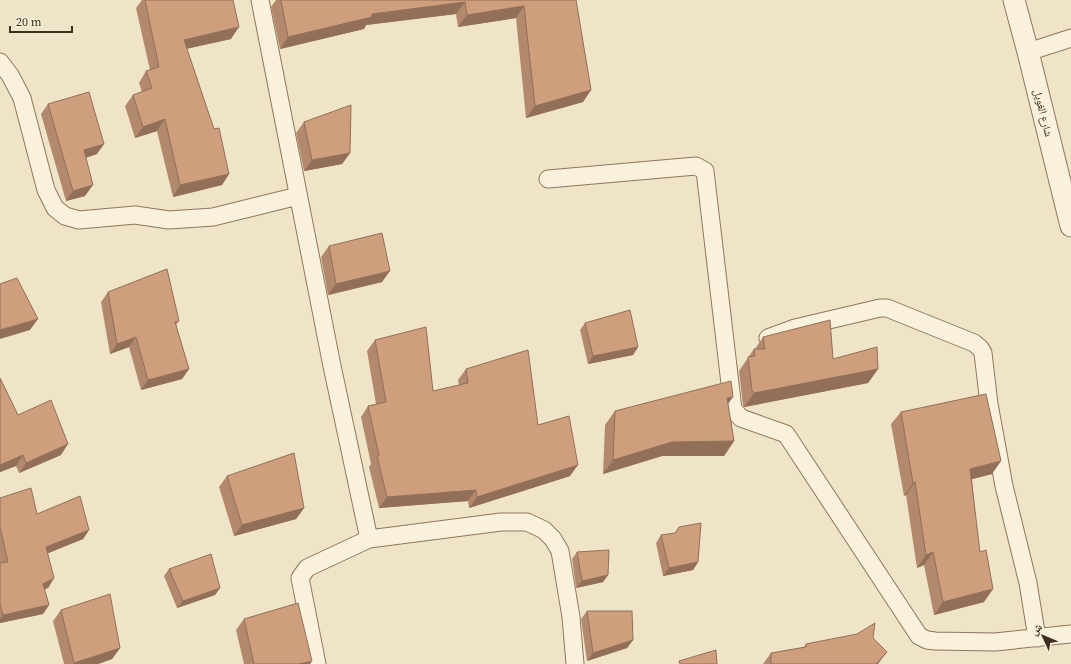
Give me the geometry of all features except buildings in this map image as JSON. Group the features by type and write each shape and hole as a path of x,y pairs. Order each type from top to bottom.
{"street":[{"path":"260,0 330,358 369,539"},
{"name":"شارع الغويل","path":"1014,0 1071,226"},
{"path":"1028,52 1071,38"},
{"path":"0,62 10,75 22,98 46,190 55,208 66,216 79,220 135,215 169,220 213,217 298,196"},
{"path":"548,179 696,166 704,171 733,409 741,418 786,434 919,636 926,640 935,641 995,642 1071,634"},
{"path":"768,338 795,328 880,308 887,308 974,343 980,348 983,353 989,404 1004,486 1028,583 1037,638"},
{"path":"317,664 300,578 307,568 369,539 500,522 527,522 544,530 553,539 560,551 571,616 575,664"}]}
